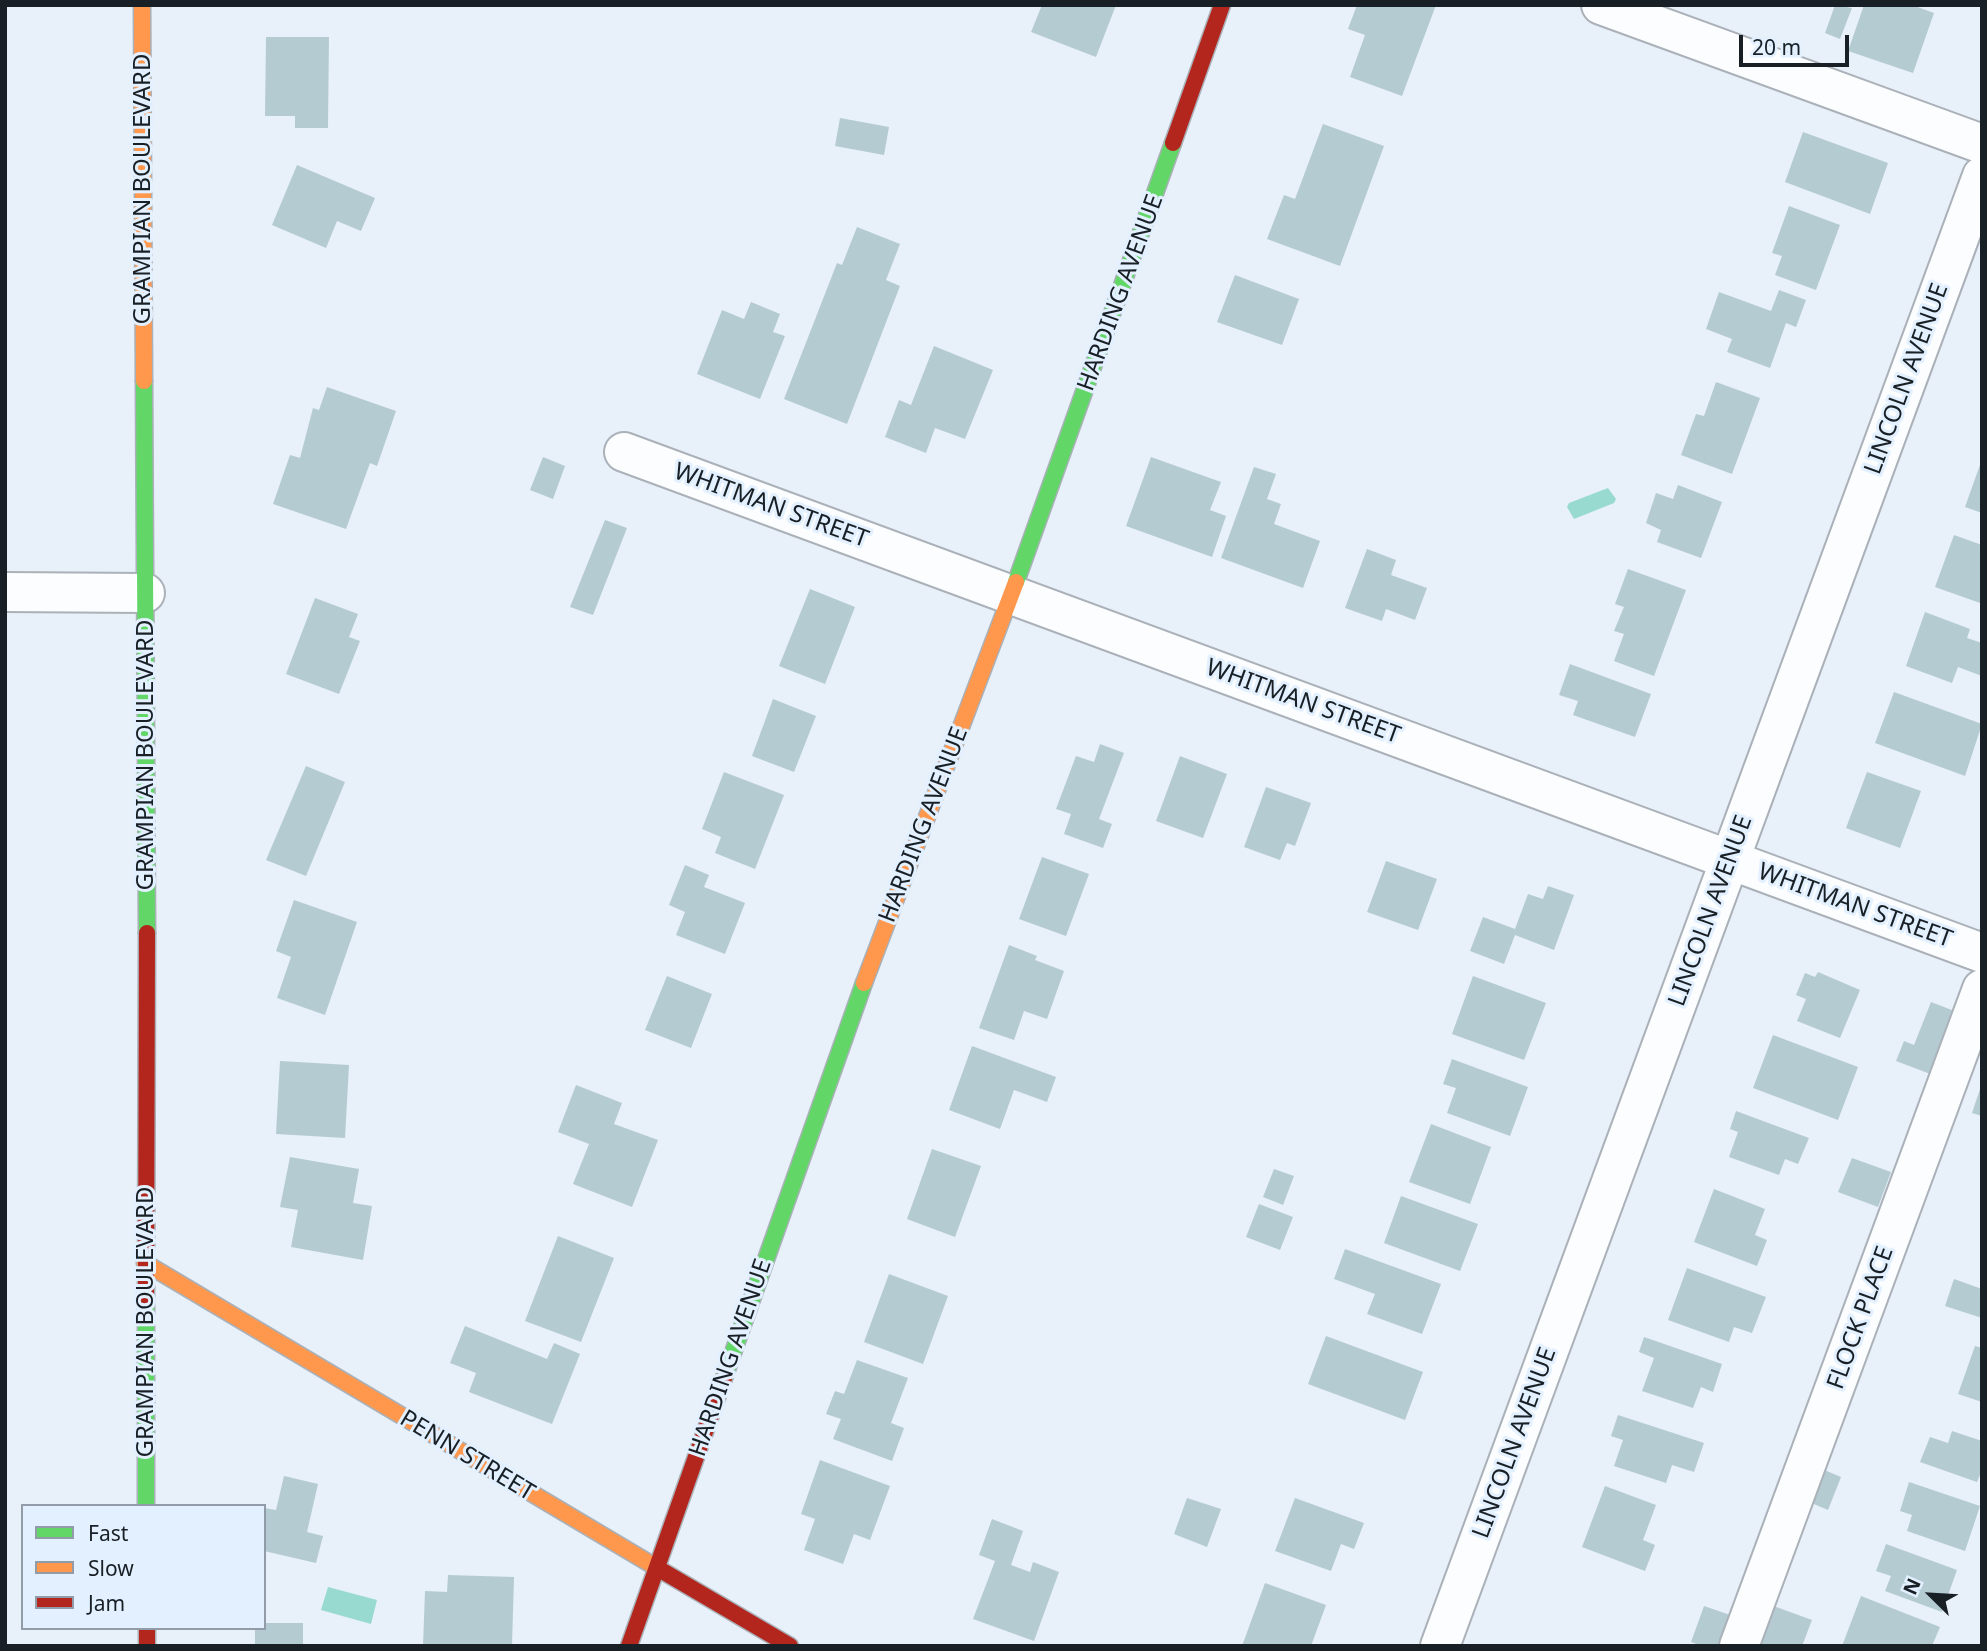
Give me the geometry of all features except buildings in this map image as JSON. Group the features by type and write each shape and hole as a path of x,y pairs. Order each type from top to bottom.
{"street":[{"name":"GRAMPIAN BOULEVARD","path":"142,5 146,1504"},
{"name":"HARDING AVENUE","path":"629,1646 868,972 1011,595 1222,5"},
{"path":"1601,5 1982,144"},
{"name":"LINCOLN AVENUE","path":"1440,1646 1982,176"},
{"name":"WHITMAN STREET","path":"624,452 1982,953"},
{"path":"5,592 145,593"},
{"name":"FLOCK PLACE","path":"1739,1646 1982,989"},
{"name":"PENN STREET","path":"145,1263 790,1646"}],"shaded area":[{"path":"1608,488 1616,499 1614,503 1574,519 1567,507 1569,503"},
{"path":"328,1587 377,1600 371,1624 321,1610"}],"traffic: fast":[{"path":"1016,582 1173,143"},
{"path":"144,381 147,933"},
{"path":"724,1378 864,983"},
{"path":"146,1297 146,1504"}],"traffic: slow":[{"path":"142,5 144,381"},
{"path":"864,983 1016,582"},
{"path":"145,1263 659,1569"}],"traffic: jam":[{"path":"1173,143 1222,5"},
{"path":"146,1297 147,933"},
{"path":"629,1646 724,1378"},
{"path":"659,1569 790,1646"},
{"path":"147,1630 147,1646"}]}
